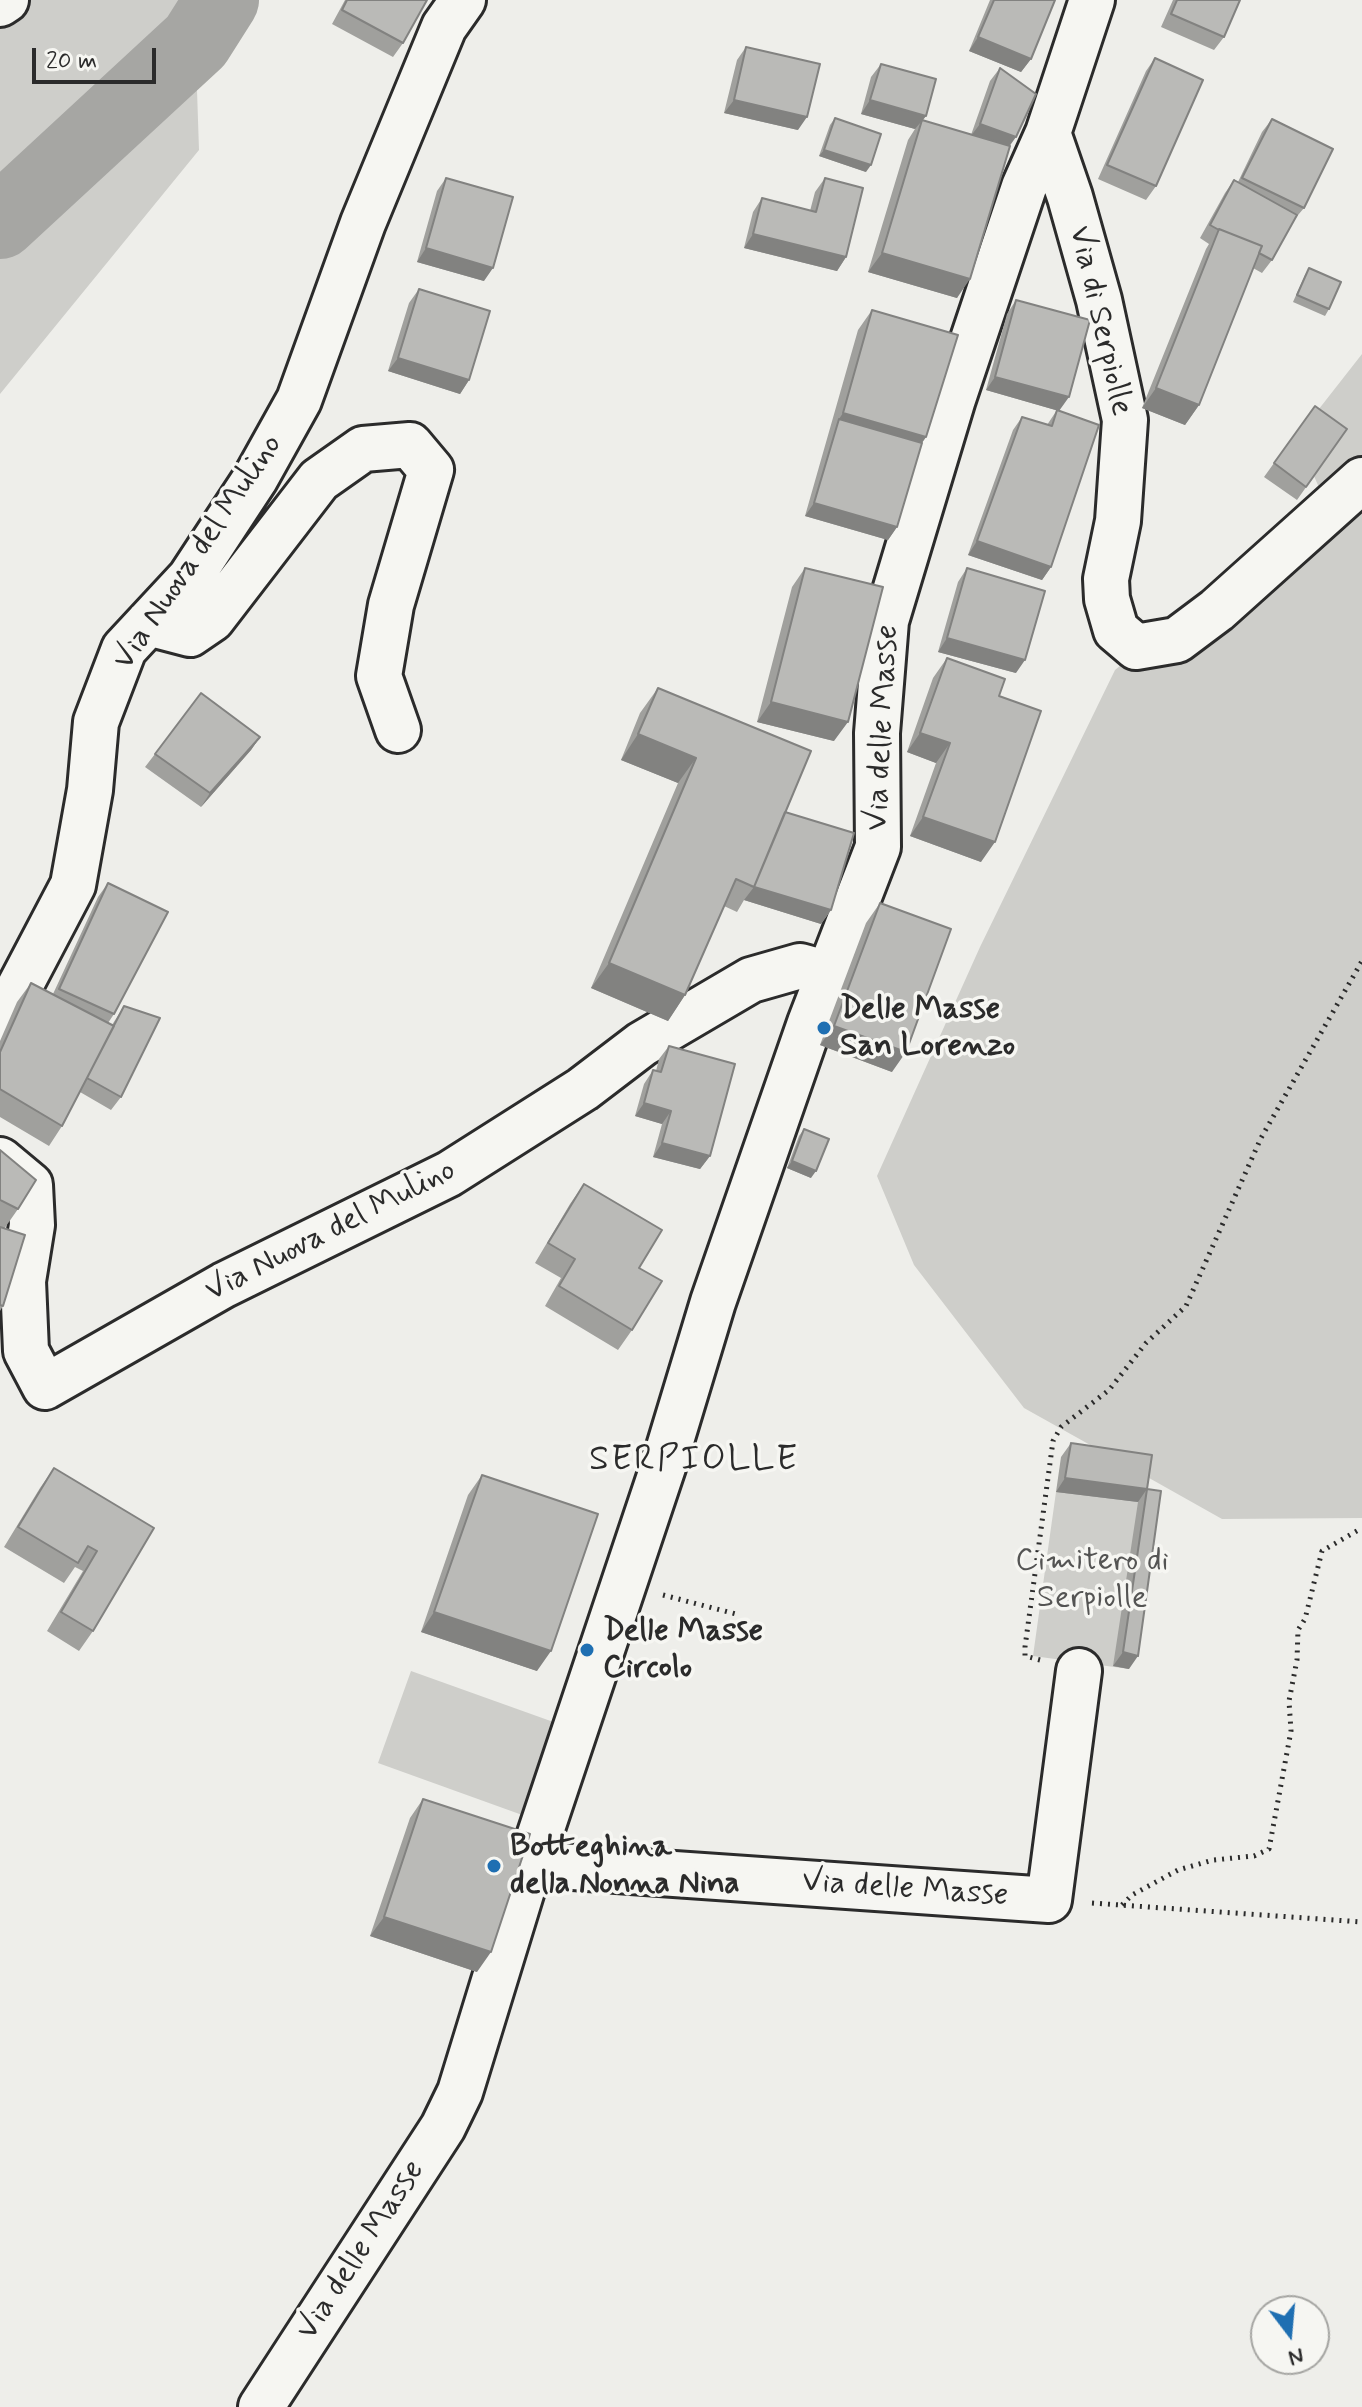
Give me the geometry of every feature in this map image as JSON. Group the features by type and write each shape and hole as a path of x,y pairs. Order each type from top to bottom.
{"street":[{"path":"0,4 6,0"},
{"name":"Via Nuova del Mulino","path":"0,1024 73,885 90,790 96,722 124,649 190,578 255,479 299,400 374,195 444,27 463,0"},
{"name":"Via delle Masse","path":"261,2407 443,2127 460,2092 530,1864 664,1464 713,1302 829,974 878,847 877,733 886,621 953,399 1024,187 1048,133 1092,0"},
{"name":"Via di Serpiolle","path":"1048,133 1099,300 1125,420 1118,521 1106,579 1107,599 1116,630 1136,647 1177,640 1229,600 1362,480"},
{"path":"148,623 190,634 212,619 319,480 363,449 410,445 431,470 391,605 379,676 398,730"},
{"name":"Via Nuova del Mulino","path":"0,1160 30,1185 32,1225 23,1281 26,1351 45,1387 224,1285 449,1174 583,1089 642,1044 751,980 800,966 829,974"},
{"name":"Via delle Masse","path":"530,1864 1049,1900 1079,1671"}],"path":[{"path":"1079,1671 1069,1665 1025,1656 1053,1441 1061,1427 1082,1414 1109,1390 1146,1343 1186,1306 1261,1138 1362,961"},
{"path":"1122,1905 1132,1895 1178,1870 1213,1860 1254,1856 1269,1849 1291,1731 1289,1701 1297,1660 1298,1630 1305,1619 1322,1551 1362,1528"},
{"path":"668,1596 736,1614"},
{"path":"1049,1900 1362,1922"}],"green space":[{"path":"0,0 194,0 199,150 0,394"},
{"name":"Cimitero di Serpiolle","path":"1362,354 1362,1518 1222,1519 1142,1474 1129,1669 1033,1656 1056,1492 1126,1465 1024,1408 914,1265 877,1176 980,947 1115,670 1324,499 1297,437"},
{"path":"411,1671 559,1724 525,1816 378,1763"}],"building":[{"path":"347,0 427,0 403,43 342,10"},
{"path":"994,0 1055,0 1031,59 978,37"},
{"path":"1177,0 1240,0 1224,37 1171,14"},
{"path":"746,47 820,64 807,117 734,100"},
{"path":"1155,58 1203,80 1156,186 1107,165"},
{"path":"881,64 936,79 926,116 870,100"},
{"path":"1000,68 1036,94 1016,137 980,124"},
{"path":"835,118 881,134 871,165 824,150"},
{"path":"1272,119 1333,149 1304,208 1242,178"},
{"path":"922,120 1010,146 970,279 882,253"},
{"path":"446,178 513,197 493,268 426,248"},
{"path":"825,178 863,188 846,257 753,234 762,198 816,212"},
{"path":"1234,180 1297,215 1272,260 1259,253 1262,246 1210,225"},
{"path":"1219,229 1262,246 1199,405 1156,388"},
{"path":"1309,268 1341,282 1329,309 1297,295"},
{"path":"419,289 490,311 469,380 398,358"},
{"path":"1016,300 1090,320 1069,397 995,377"},
{"path":"872,310 958,335 926,437 843,413"},
{"path":"1315,406 1347,429 1306,487 1274,463"},
{"path":"1057,410 1099,425 1051,567 977,541 1022,417 1052,426"},
{"path":"839,419 922,443 897,527 814,503"},
{"path":"805,568 883,587 848,722 771,702"},
{"path":"967,568 1045,591 1025,660 947,638"},
{"path":"947,658 1005,679 999,696 1041,711 995,842 923,817 950,743 920,733"},
{"path":"658,688 811,751 754,887 736,879 685,995 609,963 696,758 638,734"},
{"path":"201,693 260,737 210,793 155,754"},
{"path":"785,812 854,833 831,910 754,887"},
{"path":"108,883 168,912 114,1014 59,989"},
{"path":"880,903 951,929 906,1052 834,1026"},
{"path":"31,983 114,1026 62,1126 0,1089 0,1052"},
{"path":"124,1006 160,1018 121,1097 87,1078"},
{"path":"669,1046 735,1064 710,1156 662,1143 671,1111 644,1103 653,1070 661,1072"},
{"path":"804,1129 829,1139 816,1171 792,1161"},
{"path":"0,1150 36,1180 18,1209 0,1200"},
{"path":"584,1184 662,1230 639,1268 662,1281 632,1330 559,1286 575,1259 548,1243"},
{"path":"0,1227 25,1235 3,1306 0,1305"},
{"path":"1071,1443 1152,1455 1147,1489 1065,1478"},
{"path":"54,1468 154,1528 93,1631 61,1612 97,1551 88,1546 78,1563 18,1527"},
{"path":"482,1475 598,1514 551,1651 434,1612"},
{"path":"1147,1489 1161,1491 1138,1656 1123,1652"},
{"path":"423,1799 530,1834 491,1952 384,1917"}],"waterway":[{"path":"0,222 196,41 222,0"}],"place":[{"name":"Delle Masse San Lorenzo","path":"824,1028"},
{"name":"Delle Masse Circolo","path":"587,1650"},
{"name":"Botteghina della Nonna Nina","path":"494,1866"}],"district":[{"name":"SERPIOLLE","path":"694,1461"}]}
